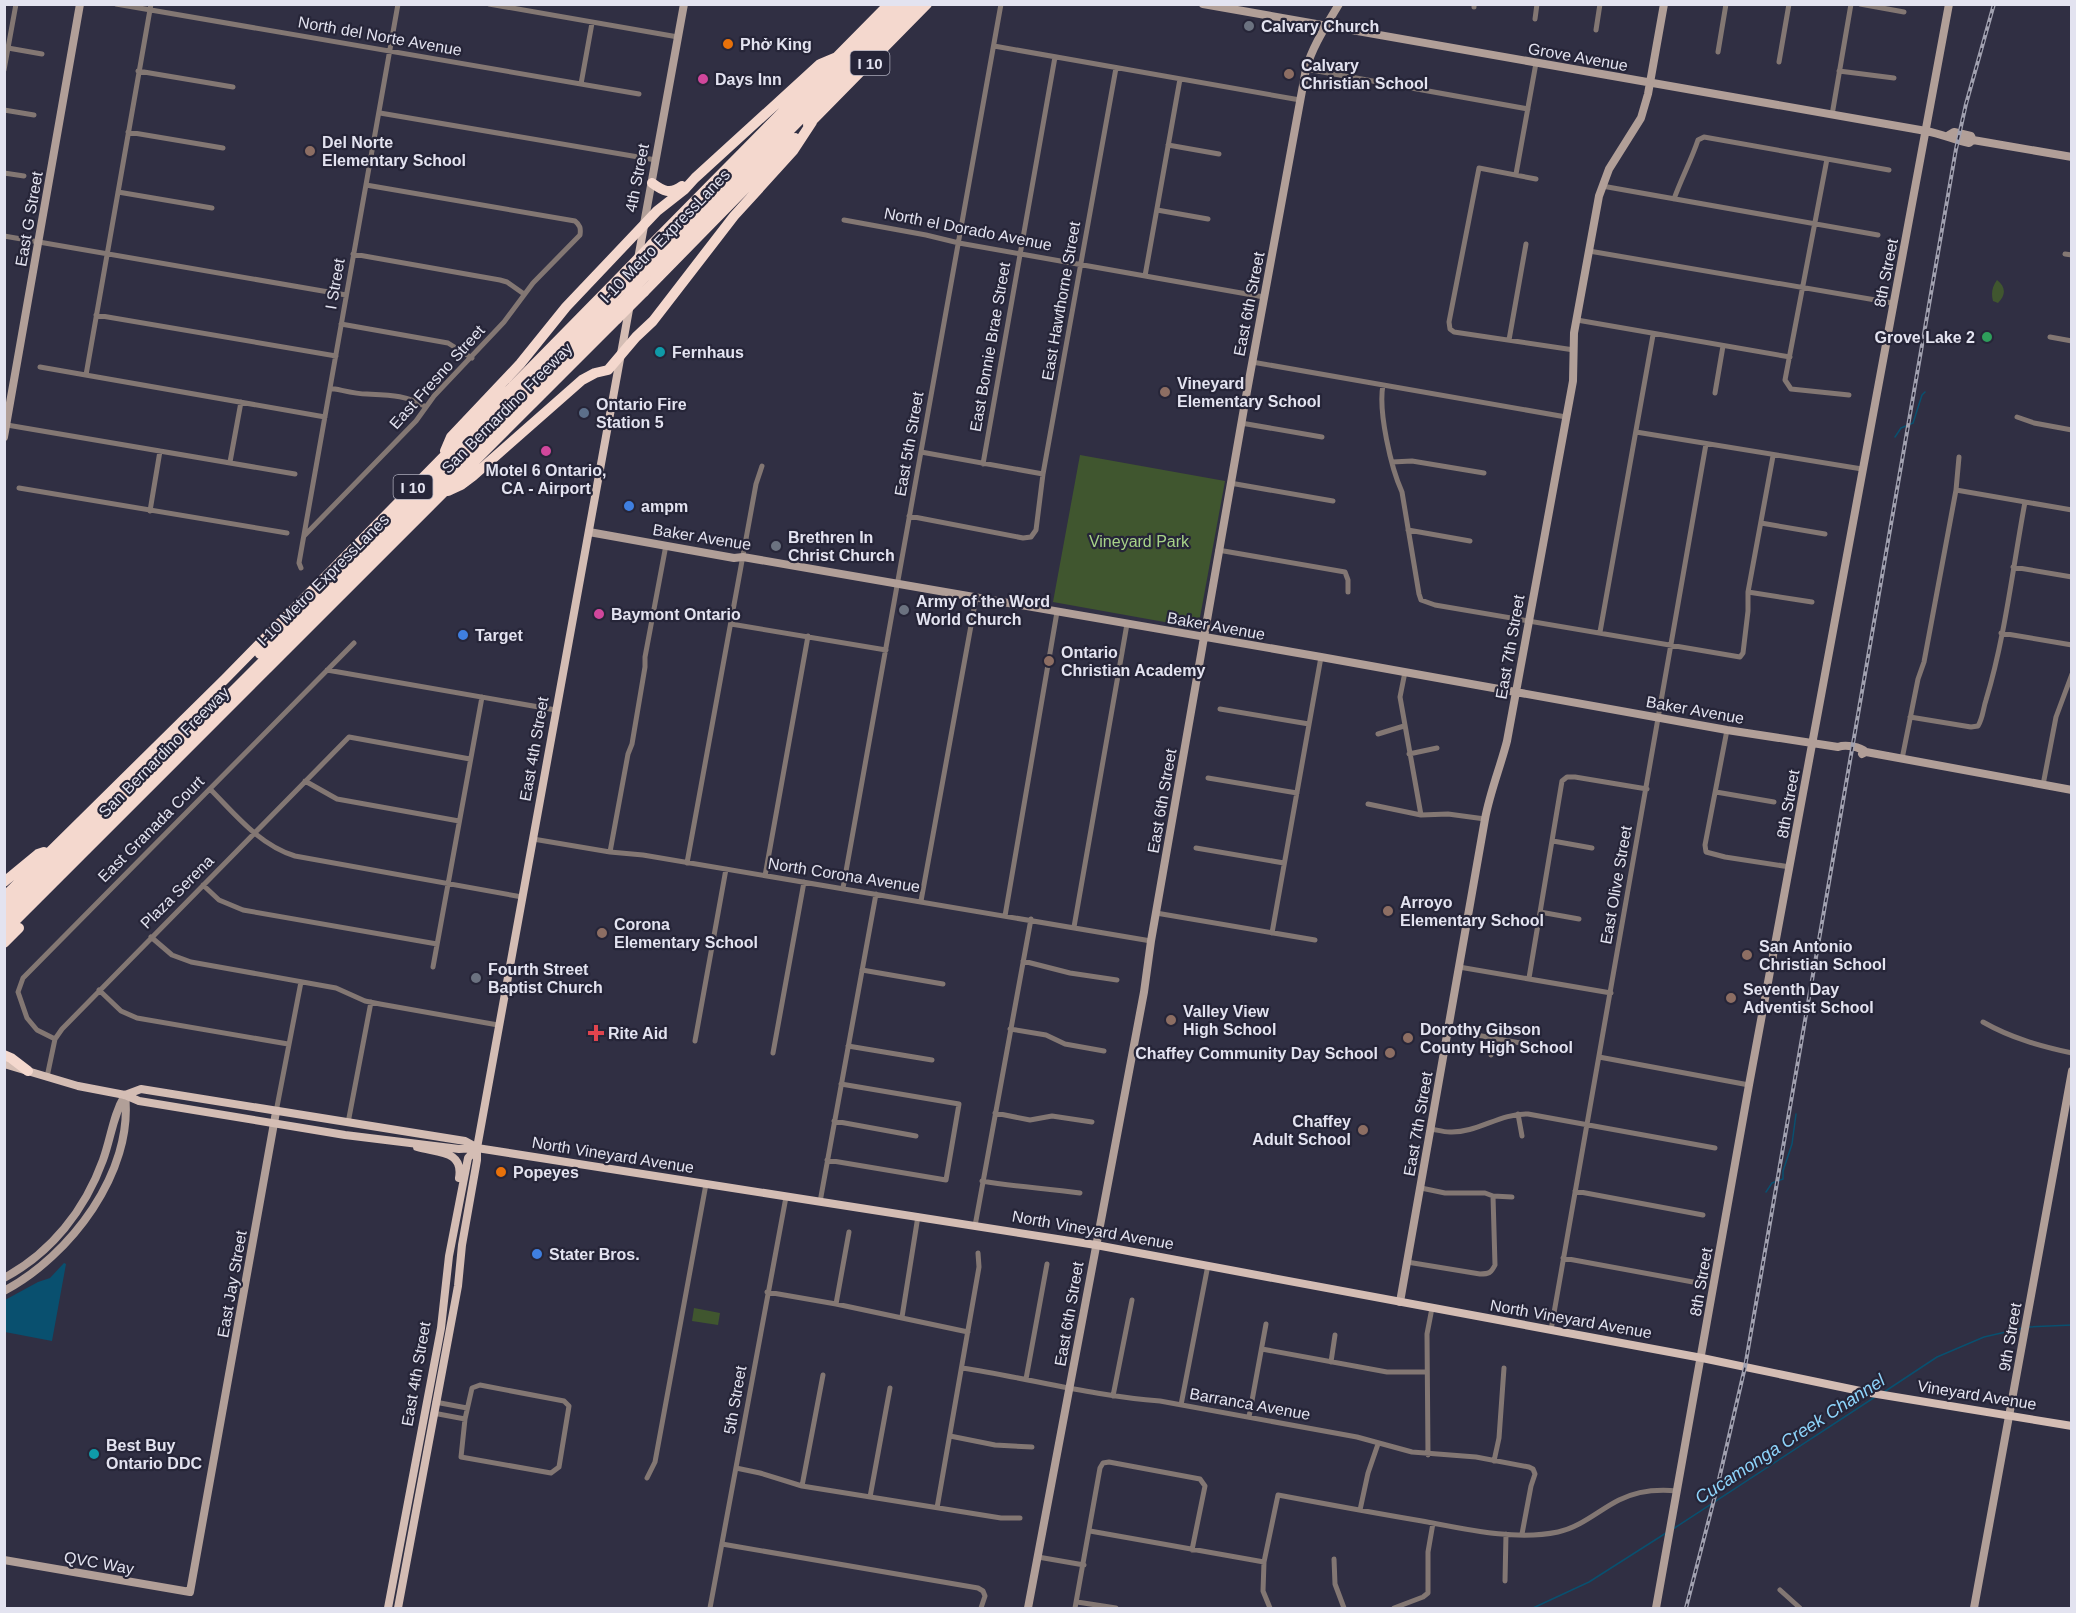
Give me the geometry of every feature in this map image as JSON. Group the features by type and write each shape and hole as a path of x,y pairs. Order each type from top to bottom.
{"highway":[{"name":"San Bernardino Freeway","path":"4,897 213,692 889,4"},
{"name":"I-10 Metro ExpressLanes","path":"4,909 902,4"},
{"name":"I-10 Metro ExpressLanes","path":"4,920 620,304 914,4"},
{"name":"San Bernardino Freeway","path":"4,933 644,292 927,4"},
{"path":"441,458 451,437 513,371 566,307 657,211 685,189 820,64 839,56"},
{"path":"440,495 461,485 582,380 595,373 608,370 636,337 660,314 734,216 793,151 812,122"},
{"path":"652,183 662,191 670,192 695,178"},
{"path":"4,882 38,854 52,849"},
{"path":"4,943 47,898 64,873"},
{"path":"4,1055 28,1071"}],"main road":[{"name":"4th Street","path":"621,356 644,225"},
{"name":"East 4th Street","path":"398,1608 461,1266 462,1245 498,1025 621,356"},
{"name":"North Vineyard Avenue","path":"4,1064 78,1086 124,1095 139,1101 345,1135 459,1149 477,1148 1096,1245 1702,1358"},
{"name":"North Vineyard Avenue","path":"124,1095 141,1089 465,1141 477,1148"},
{"path":"345,1135 356,1131 388,1134 397,1130"},
{"path":"409,1142 417,1148 455,1156 459,1161 460,1170 449,1237 450,1248"},
{"name":"East 4th Street","path":"388,1608 441,1328 450,1248 468,1158 477,1148"},
{"name":"Vineyard Avenue","path":"1702,1358 1865,1392 2072,1426"}],"street":[{"path":"4,70 16,4"},
{"name":"East G Street","path":"4,437 80,4"},
{"name":"North del Norte Avenue","path":"116,4 150,7 639,94"},
{"name":"I Street","path":"302,568 299,563 398,4"},
{"path":"489,4 678,37"},
{"name":"4th Street","path":"644,225 684,4"},
{"name":"East 5th Street","path":"843,888 1001,4"},
{"name":"Grove Avenue","path":"1203,4 1949,135 1954,132 1971,136 1973,140 2072,157"},
{"name":"East 6th Street","path":"1028,1608 1144,992 1218,550 1306,69 1312,51 1340,4"},
{"path":"1535,19 1537,4"},
{"path":"1596,30 1600,4"},
{"name":"East 7th Street","path":"1400,1302 1485,819 1490,796 1501,766 1516,693 1573,381 1577,320 1602,186 1616,156 1641,118 1650,83 1664,4"},
{"path":"1718,52 1726,4"},
{"path":"1779,62 1789,4"},
{"path":"1832,115 1851,4"},
{"path":"1860,4 1904,12"},
{"name":"8th Street","path":"1656,1608 1749,1085 1949,4"},
{"path":"86,375 150,7"},
{"path":"581,84 592,23"},
{"path":"994,46 1300,100"},
{"path":"8,48 42,54"},
{"name":"East Bonnie Brae Street","path":"983,464 1055,57"},
{"path":"1516,174 1536,63"},
{"name":"East Hawthorne Street","path":"909,516 1023,538 1031,537 1036,530 1043,474 1116,68"},
{"path":"1306,69 1528,109"},
{"path":"138,71 233,87"},
{"path":"1839,71 1894,78"},
{"path":"1145,276 1180,79"},
{"path":"4,110 34,115"},
{"path":"380,113 656,160"},
{"path":"128,132 223,148"},
{"path":"1674,199 1698,140 1704,136 1889,170"},
{"path":"1168,146 1219,154"},
{"path":"1827,159 1785,380 1787,386 1797,389 1849,395"},
{"path":"1536,179 1479,168 1449,322 1450,329 1454,332 1574,350"},
{"path":"4,172 24,176"},
{"name":"East Fresno Street","path":"304,536 416,421 426,407 504,322 524,294 580,235 581,230 575,221 366,185"},
{"path":"1602,186 1878,235"},
{"path":"118,192 212,208"},
{"path":"1156,210 1208,219"},
{"name":"North el Dorado Avenue","path":"844,220 959,243 1264,297"},
{"path":"4,236 346,295"},
{"path":"1509,339 1526,244"},
{"path":"1589,251 1893,303"},
{"path":"353,254 500,280 524,294"},
{"path":"96,315 336,356"},
{"path":"1577,320 1790,357"},
{"path":"341,324 448,343 472,358"},
{"path":"1600,632 1653,334"},
{"path":"2050,337 2072,341"},
{"path":"1715,393 1723,346"},
{"path":"1252,362 1566,417"},
{"path":"40,367 325,417"},
{"path":"1383,385 1381,399 1392,462 1395,478 1402,492 1421,600 1435,605 1740,657 1743,653 1748,592 1773,456"},
{"path":"330,388 364,394 405,397 426,407"},
{"path":"230,462 241,402"},
{"path":"2017,417 2034,423 2072,430"},
{"path":"1241,423 1322,437"},
{"path":"7,425 295,474"},
{"path":"1636,432 1862,469"},
{"name":"East Olive Street","path":"1551,1330 1660,718 1670,645 1706,444"},
{"path":"150,511 160,451"},
{"path":"921,452 1043,474"},
{"path":"1902,759 1956,490 1959,457"},
{"path":"1392,462 1412,461 1484,473"},
{"path":"687,863 756,484 762,466"},
{"path":"1230,483 1333,501"},
{"path":"19,488 287,533"},
{"path":"1956,490 2072,510"},
{"path":"1910,717 1971,728 1978,726 1982,720 1992,680 2025,502"},
{"path":"1761,523 1825,534"},
{"path":"1408,530 1470,541"},
{"name":"Baker Avenue","path":"589,532 734,558 743,557 898,583 1727,730 1839,747 1843,745 1866,752 2072,790"},
{"path":"610,852 634,732 645,657 666,545"},
{"path":"1218,550 1346,572 1347,592"},
{"path":"2013,567 2072,577"},
{"path":"1748,592 1812,602"},
{"path":"921,901 976,598"},
{"path":"1005,916 1057,612"},
{"path":"730,624 886,650"},
{"path":"1074,927 1127,624"},
{"path":"2001,633 2072,645"},
{"path":"765,876 808,636"},
{"name":"East Granada Court","path":"55,1039 37,1030 27,1018 18,992 23,978 354,643"},
{"path":"1272,933 1321,657"},
{"path":"327,670 556,710"},
{"path":"1404,672 1400,697 1420,814"},
{"path":"2043,785 2056,717 2072,674"},
{"path":"433,967 482,697"},
{"path":"1220,709 1309,724"},
{"path":"1378,734 1404,726"},
{"path":"1727,730 1705,845 1706,852 1790,867"},
{"name":"Plaza Serena","path":"55,1039 99,990 349,737 470,759"},
{"path":"1409,754 1437,748"},
{"path":"1529,978 1562,781 1567,777 1647,789"},
{"path":"1208,778 1297,794"},
{"path":"306,781 337,799 459,821"},
{"path":"210,789 254,833 270,845 295,856 522,897"},
{"path":"1716,792 1774,802"},
{"path":"1368,804 1420,814 1448,814 1485,819"},
{"name":"North Corona Avenue","path":"533,839 843,888 1151,941"},
{"path":"1553,841 1592,848"},
{"path":"1196,848 1284,863"},
{"path":"695,1041 726,869"},
{"path":"773,1053 804,882"},
{"path":"203,885 219,900 243,910 437,944"},
{"path":"820,1202 876,894"},
{"path":"1540,912 1579,919"},
{"path":"1156,913 1315,940"},
{"path":"975,1226 1031,920"},
{"path":"151,937 172,955 191,962 336,988 371,1002 498,1025"},
{"path":"1023,961 1070,973 1117,980"},
{"path":"1459,968 1611,993"},
{"path":"862,970 943,984"},
{"name":"East Jay Street","path":"190,1592 301,982"},
{"path":"99,990 121,1011 137,1018 288,1044"},
{"path":"348,1123 371,1002"},
{"path":"1983,1022 2024,1041 2072,1053"},
{"path":"1010,1029 1046,1035 1065,1044 1104,1051"},
{"path":"1449,1030 1532,1045"},
{"path":"1491,1055 1494,1037"},
{"path":"47,1077 55,1039"},
{"path":"848,1046 932,1060"},
{"path":"1599,1057 1749,1085"},
{"name":"9th Street","path":"1974,1608 2072,1071"},
{"path":"827,1160 946,1180 959,1104 841,1084"},
{"path":"4,1278 39,1255 56,1238 85,1200 103,1161 116,1110 124,1095"},
{"path":"4,1291 32,1275 53,1256 71,1238 92,1209 106,1184 118,1151 127,1112 124,1095"},
{"path":"995,1113 1030,1120 1052,1116 1092,1122"},
{"path":"1518,1114 1522,1136"},
{"path":"1431,1129 1451,1133 1518,1114 1587,1124 1715,1148"},
{"path":"834,1121 916,1136"},
{"path":"982,1181 1080,1193"},
{"path":"647,1478 655,1462 706,1185"},
{"path":"1421,1188 1512,1197"},
{"path":"1575,1191 1702,1215"},
{"path":"1407,1262 1480,1274 1492,1272 1495,1265 1492,1196"},
{"name":"5th Street","path":"710,1608 786,1197"},
{"path":"902,1317 918,1216"},
{"path":"836,1304 849,1232"},
{"path":"937,1508 979,1267 978,1252"},
{"path":"1563,1258 1693,1282"},
{"path":"1026,1379 1047,1264"},
{"path":"1181,1405 1209,1265"},
{"path":"767,1292 902,1317 968,1332"},
{"path":"1113,1396 1132,1300"},
{"path":"1428,1455 1427,1334 1432,1308"},
{"path":"1249,1417 1266,1324"},
{"path":"1331,1362 1335,1335"},
{"path":"1262,1349 1387,1372 1427,1372"},
{"name":"Barranca Avenue","path":"962,1368 1357,1437 1428,1455 1476,1457 1533,1469 1535,1474 1522,1534"},
{"path":"1494,1461 1499,1438 1504,1368"},
{"path":"802,1486 823,1375"},
{"path":"477,1385 564,1401 569,1406 559,1467 551,1473 461,1457 467,1408 472,1388 477,1385"},
{"path":"870,1497 890,1388"},
{"path":"435,1402 467,1408"},
{"path":"433,1413 465,1419"},
{"path":"950,1436 995,1445 1032,1447"},
{"path":"1360,1510 1368,1473 1378,1444"},
{"path":"1075,1608 1100,1468 1103,1463 1109,1462 1200,1479 1205,1486 1192,1550"},
{"path":"736,1468 802,1486 1001,1518 1020,1518"},
{"path":"1270,1608 1263,1591 1264,1562 1278,1495 1467,1530 1522,1534 1558,1532 1571,1528 1632,1495 1652,1490 1677,1491"},
{"path":"1394,1608 1428,1593 1428,1552 1433,1523"},
{"path":"1090,1532 1264,1562"},
{"path":"1505,1581 1506,1534"},
{"path":"722,1544 978,1588 985,1596 981,1608"},
{"path":"1038,1557 1084,1565"},
{"path":"1334,1559 1335,1584 1344,1608"},
{"name":"QVC Way","path":"4,1560 190,1592"},
{"path":"1780,1590 1800,1608"},
{"path":"1077,1602 1116,1608"}],"green space":[{"path":"1997,280 2004,291 1998,303 1993,301 1992,295"},
{"name":"Vineyard Park","path":"1080,455 1225,481 1198,628 1053,602"},
{"path":"694,1308 720,1313 718,1325 692,1321"}],"water":[{"path":"64,1263 66,1264 52,1341 5,1332 5,1300 50,1278"}],"waterway":[{"path":"1895,437 1901,428 1913,423 1925,392"},
{"path":"1766,1192 1772,1183 1783,1179 1783,1171 1792,1144 1796,1114"},
{"name":"Cucamonga Creek Channel","path":"2028,1327 2072,1325"},
{"name":"Cucamonga Creek Channel","path":"1884,1392 1937,1357 1984,1337 2023,1328"},
{"name":"Cucamonga Creek Channel","path":"1673,1529 1875,1397"},
{"name":"Cucamonga Creek Channel","path":"1533,1608 1589,1582 1666,1533"}],"railway":[{"path":"1686,1608 1745,1367 1956,149 1994,4"}],"place":[{"name":"Calvary Church","path":"1249,26"},
{"name":"Phở King","path":"728,44"},
{"name":"Calvary Christian School","path":"1289,74"},
{"name":"Days Inn","path":"703,79"},
{"name":"Del Norte Elementary School","path":"310,151"},
{"name":"Grove Lake 2","path":"1987,337"},
{"name":"Fernhaus","path":"660,352"},
{"name":"Vineyard Elementary School","path":"1165,392"},
{"name":"Ontario Fire Station 5","path":"584,413"},
{"name":"Motel 6 Ontario, CA - Airport","path":"546,451"},
{"name":"ampm","path":"629,506"},
{"name":"Brethren In Christ Church","path":"776,546"},
{"name":"Army of the Word World Church","path":"904,610"},
{"name":"Baymont Ontario","path":"599,614"},
{"name":"Target","path":"463,635"},
{"name":"Ontario Christian Academy","path":"1049,661"},
{"name":"Arroyo Elementary School","path":"1388,911"},
{"name":"Corona Elementary School","path":"602,933"},
{"name":"San Antonio Christian School","path":"1747,955"},
{"name":"Fourth Street Baptist Church","path":"476,978"},
{"name":"Seventh Day Adventist School","path":"1731,998"},
{"name":"Valley View High School","path":"1171,1020"},
{"name":"Rite Aid","path":"596,1033"},
{"name":"Dorothy Gibson County High School","path":"1408,1038"},
{"name":"Chaffey Community Day School","path":"1390,1053"},
{"name":"Chaffey Adult School","path":"1363,1130"},
{"name":"Popeyes","path":"501,1172"},
{"name":"Stater Bros.","path":"537,1254"},
{"name":"Best Buy Ontario DDC","path":"94,1454"}]}
